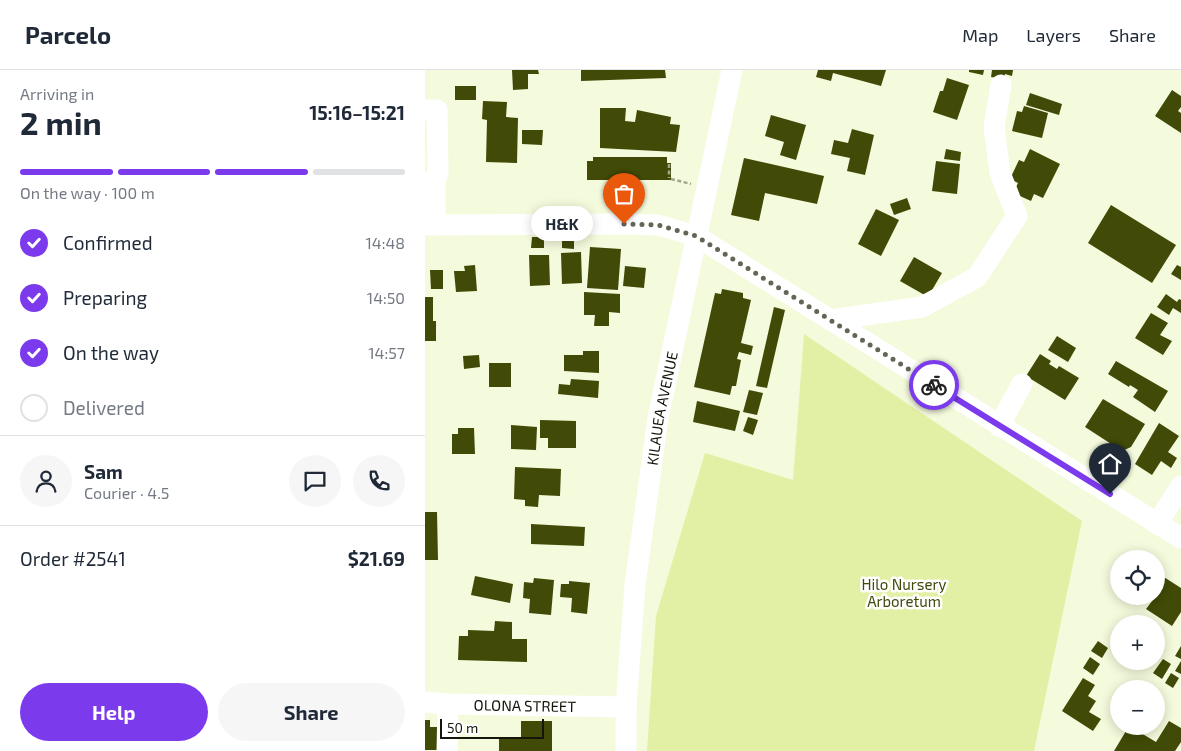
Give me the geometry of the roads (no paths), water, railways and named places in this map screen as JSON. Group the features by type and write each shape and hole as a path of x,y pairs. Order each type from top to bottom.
{"street":[{"name":"KILAUEA AVENUE","path":"626,751 626,707 635,585 658,418 732,70"},
{"path":"830,320 922,307 977,277 1017,216 1000,173 994,127 1001,85"},
{"path":"425,110 437,110 438,173 430,182 430,225 658,225 696,236 1181,538"},
{"path":"999,426 1022,384"},
{"path":"1157,524 1181,486"},
{"name":"OLONA STREET","path":"425,702 626,707"},
{"path":"447,751 448,704"}],"place":[{"name":"H&K","path":"624,224"}],"park label":[{"name":"Hilo Nursery Arboretum","path":"904,592"}]}
